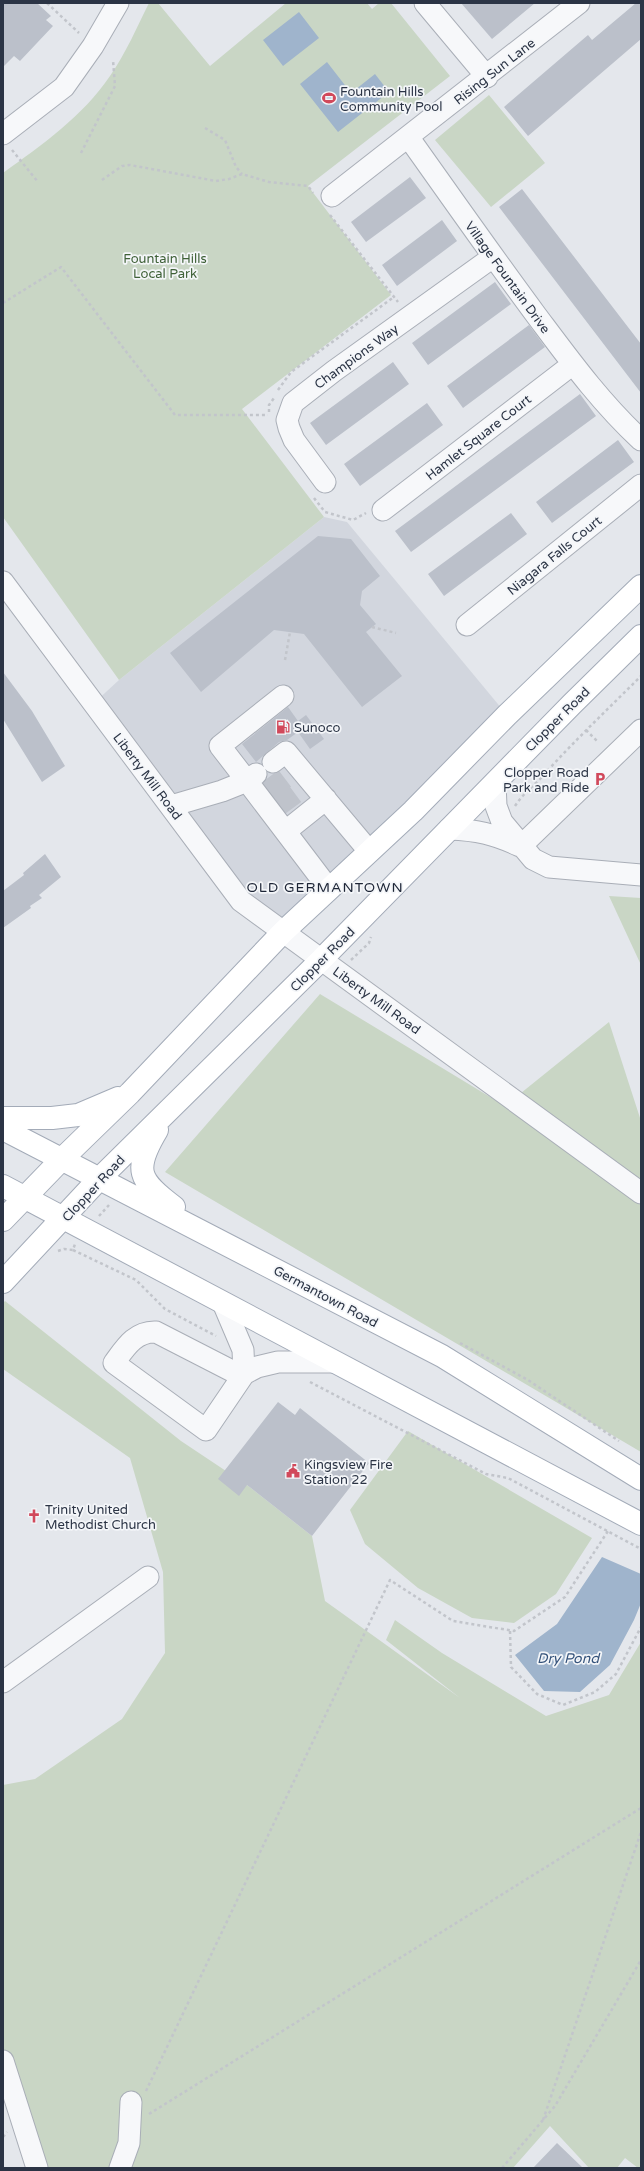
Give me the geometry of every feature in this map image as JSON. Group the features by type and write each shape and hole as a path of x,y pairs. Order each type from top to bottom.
{"main road":[{"path":"3,1220 61,1160 130,1093 282,933 413,811 507,715 641,586"},
{"name":"Clopper Road","path":"3,1282 99,1179 321,960 641,636"},
{"path":"3,1118 52,1118 78,1115 130,1093"},
{"path":"169,1111 145,1150 141,1169 152,1190 213,1237"},
{"name":"Germantown Road","path":"3,1129 442,1356 641,1479"},
{"path":"3,1186 641,1524"}],"street":[{"path":"6,140 64,86 93,46 118,3"},
{"name":"Rising Sun Lane","path":"325,201 409,138 579,3"},
{"path":"430,5 487,77"},
{"name":"Village Fountain Drive","path":"409,138 493,257 573,364 612,413 641,440"},
{"name":"Champions Way","path":"318,488 289,428 287,420 293,403 410,316 493,257"},
{"name":"Hamlet Square Court","path":"383,510 573,364"},
{"path":"612,413 641,420"},
{"name":"Niagara Falls Court","path":"467,624 641,485"},
{"name":"Liberty Mill Road","path":"6,593 171,806 241,901 282,933 641,1193"},
{"path":"283,696 220,746 251,777 269,802 286,831 329,889"},
{"path":"521,846 641,730"},
{"path":"273,762 286,752 302,777 326,799 369,851"},
{"path":"171,806 222,791 251,777"},
{"path":"495,783 496,806 500,817 521,846 533,859 549,866 641,875"},
{"path":"286,831 326,799"},
{"path":"449,829 473,830 494,834 521,846"},
{"path":"223,1303 243,1350 244,1374"},
{"path":"244,1374 232,1370 156,1332 148,1332 138,1335 131,1340 114,1363 206,1430 244,1374 257,1367 278,1362 333,1362"},
{"path":"3,1682 148,1577"},
{"path":"3,2061 37,2168"},
{"path":"120,2168 129,2143 130,2125 137,2099"}],"path":[{"path":"48,3 93,46"},
{"path":"81,153 115,86 113,60"},
{"path":"204,128 226,140 236,167 242,174 270,182 308,186 325,201 394,297 410,316"},
{"path":"6,140 38,182"},
{"path":"102,180 122,166 130,165 216,180 228,179 242,174"},
{"path":"3,303 62,267 174,415 268,415"},
{"path":"268,420 269,405 291,372 394,297"},
{"path":"318,488 325,512 353,520 375,508 383,510"},
{"path":"372,627 396,633"},
{"path":"285,660 290,632"},
{"path":"586,730 598,742"},
{"path":"73,1250 136,1280 165,1309 221,1338"},
{"path":"305,1378 486,1474 508,1478 641,1549"},
{"path":"137,2099 390,1580 453,1621 514,1631 565,1597 608,1531"},
{"path":"510,1631 511,1667 537,1694 563,1705 595,1692 616,1674 641,1627"},
{"path":"130,2125 641,1808"},
{"path":"543,2120 641,1832"},
{"path":"502,2168 555,2106 641,1960"}],"shaded area":[{"path":"324,517 347,522 507,715 282,933 241,901 93,704 119,680"}],"green space":[{"name":"Fountain Hills Local Park","path":"149,3 158,3 210,66 286,3 367,3 372,9 379,3 391,3 450,76 308,186 391,295 242,409 324,517 119,680 3,517 3,173 61,129 99,91 121,58"},
{"path":"489,95 545,163 491,207 435,140"},
{"path":"609,896 641,898 641,965"},
{"path":"320,994 505,1106 609,1022 641,1121 641,1452 165,1172"},
{"path":"5,1301 181,1441 247,1485 312,1536 325,1601 460,1698 386,1640 395,1620 442,1653 546,1716 609,1695 641,1642 641,2168 638,2168 625,2158 617,2168 589,2168 550,2126 513,2168 37,2168 3,2061 3,1785 35,1779 122,1719 165,1653 163,1572 130,1458 3,1369 3,1303"},
{"path":"408,1431 592,1538 556,1594 514,1623 472,1618 418,1588 365,1544 350,1510"}],"water":[{"path":"299,12 319,38 283,66 263,40"},
{"path":"327,62 351,93 375,74 389,92 338,132 300,84"},
{"name":"Dry Pond","path":"602,1557 641,1574 641,1603 634,1620 610,1665 580,1692 544,1691 515,1655 557,1624"}],"building":[{"path":"3,3 37,3 51,16 46,20 53,26 20,61 14,56 3,67"},
{"path":"461,3 535,3 492,39"},
{"path":"636,3 641,3 641,39 528,136 504,107 588,35 592,40"},
{"path":"410,177 426,198 366,242 351,222"},
{"path":"522,189 641,344 641,393 499,207"},
{"path":"442,220 457,241 397,286 382,265"},
{"path":"495,282 511,304 428,365 412,343"},
{"path":"529,325 545,347 463,408 447,386"},
{"path":"393,362 409,384 326,445 310,423"},
{"path":"580,394 596,416 411,552 395,531"},
{"path":"427,403 443,425 360,486 344,464"},
{"path":"618,440 634,462 552,523 536,502"},
{"path":"511,513 527,534 444,596 428,574"},
{"path":"318,536 351,539 380,576 362,591 360,605 376,624 366,632 402,676 362,707 304,634 274,630 201,692 170,653"},
{"path":"3,672 32,711 65,766 42,782 3,719"},
{"name":"Sunoco","path":"288,707 298,721 306,715 324,739 310,749 298,732 287,740 279,742 256,762 242,744"},
{"path":"45,854 61,877 39,895 42,898 30,906 31,908 3,928 3,891 24,875 23,873"},
{"name":"Kingsview Fire Station 22","path":"278,1402 295,1415 300,1408 369,1463 312,1536 247,1485 239,1496 218,1479"},
{"path":"557,2143 583,2168 533,2168"}],"tunnel":[{"path":"268,791 293,772"},
{"path":"278,806 304,787"}],"place":[{"name":"Fountain Hills Community Pool","path":"329,98"},
{"name":"Sunoco","path":"283,727"},
{"name":"Clopper Road Park and Ride","path":"600,779"},
{"name":"Kingsview Fire Station 22","path":"293,1471"},
{"name":"Trinity United Methodist Church","path":"34,1516"}],"district":[{"name":"OLD GERMANTOWN","path":"325,887"}]}
